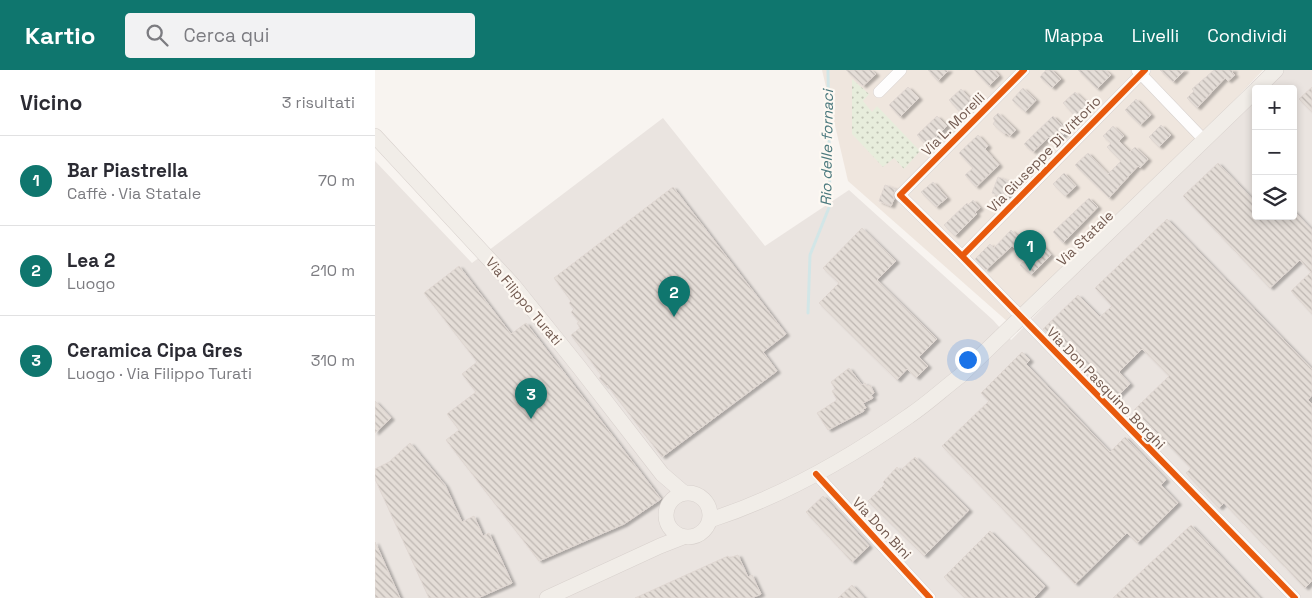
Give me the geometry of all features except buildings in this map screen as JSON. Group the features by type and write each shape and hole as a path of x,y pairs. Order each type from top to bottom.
{"main road":[{"name":"Via Statale","path":"1260,85 1276,70"},
{"name":"Via Statale","path":"547,598 660,546 683,537 690,538 703,532 710,520 747,506 816,474 850,456 911,415 960,376 1205,141 1252,93"},
{"name":"Via Filippo Turati","path":"375,136 513,285 579,366 662,474 684,493"},
{"name":"Via Filippo Turati","path":"662,474 670,501"},
{"name":"Via Statale","path":"684,493 696,494 706,502 721,507 747,506"},
{"path":"660,546 667,525 665,513 670,501 679,494 684,493"},
{"path":"706,502 711,514 710,520"},
{"path":"667,525 677,535 683,537"}],"street":[{"path":"879,92 901,70"},
{"name":"Via L. Morelli","path":"900,196 1024,70"},
{"path":"1141,71 1205,141"},
{"name":"Via Giuseppe Di Vittorio","path":"962,256 1141,71"},
{"name":"Via Don Pasquino Borghi","path":"900,196 962,256 1295,598"},
{"name":"Via Don Bini","path":"816,474 930,598"}],"shaded area":[{"path":"822,70 1263,70 1228,107 1008,322 848,181"},
{"path":"1277,70 1312,70 1312,598 375,598 375,161 472,263 663,118 765,246 849,190 993,320 1011,340 1252,96 1252,220 1297,220 1297,85 1263,85"}],"green space":[{"path":"852,79 869,94 863,101 872,112 877,106 920,151 904,169 894,158 883,167 852,134"}],"waterway":[{"name":"Rio delle fornaci","path":"808,313 810,255 830,205 828,70"}],"cycle path":[{"path":"1024,70 900,195 962,256 1295,598"},
{"path":"962,256 1145,70"},
{"path":"816,474 930,598"}],"place":[{"name":"Bar Piastrella","path":"1030,271"},
{"name":"Lea 2","path":"674,317"},
{"name":"Ceramica Cipa Gres","path":"531,419"}]}
